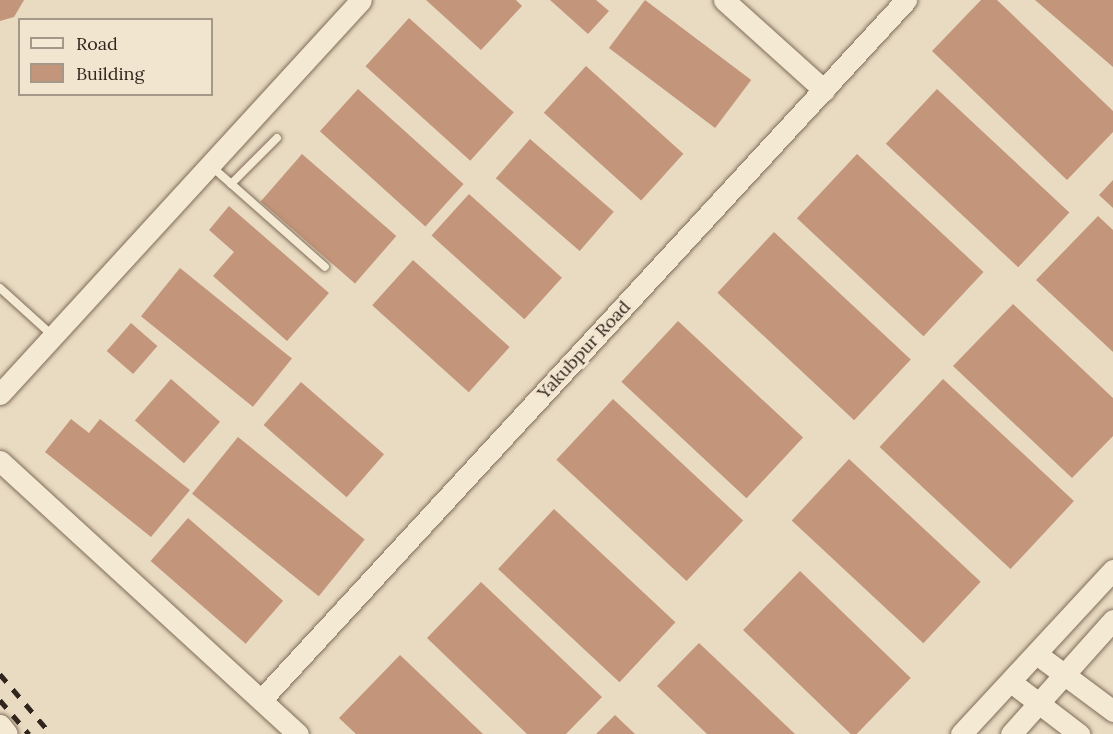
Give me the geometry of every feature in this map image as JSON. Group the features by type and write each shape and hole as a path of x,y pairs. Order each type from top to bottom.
{"street":[{"path":"0,394 361,0"},
{"path":"724,0 824,90"},
{"name":"Yakubpur Road","path":"261,700 906,0"},
{"path":"0,461 298,734"},
{"path":"961,734 1038,656 1113,570"},
{"path":"1011,734 1113,620"},
{"path":"1038,656 1060,678 1113,711"},
{"path":"1011,682 1037,706 1079,734"},
{"path":"0,725 7,734"}],"lane":[{"path":"231,184 277,138"},
{"path":"210,165 325,267"},
{"path":"0,288 53,336"}],"building":[{"path":"0,0 24,0 14,17 0,21"},
{"path":"426,0 516,0 522,6 481,50"},
{"path":"550,0 596,0 609,11 588,34"},
{"path":"645,0 751,80 715,128 609,48"},
{"path":"981,0 997,0 1113,111 1113,132 1067,180 932,51"},
{"path":"1035,0 1113,0 1113,67"},
{"path":"409,18 514,112 470,161 366,66"},
{"path":"586,66 683,154 641,200 544,113"},
{"path":"358,89 464,184 425,226 320,131"},
{"path":"937,89 1069,212 1018,267 886,144"},
{"path":"530,139 614,212 580,251 496,178"},
{"path":"302,154 396,236 355,284 261,202"},
{"path":"857,154 984,272 924,336 797,218"},
{"path":"1113,180 1113,208 1099,195"},
{"path":"469,194 562,278 524,319 432,236"},
{"path":"229,206 329,293 287,341 213,276 234,252 209,230"},
{"path":"1098,216 1113,230 1113,352 1036,280"},
{"path":"774,232 911,360 854,420 717,293"},
{"path":"413,260 510,347 469,392 372,305"},
{"path":"180,268 292,359 253,407 141,316"},
{"path":"1013,304 1113,398 1113,436 1072,478 953,366"},
{"path":"678,321 803,438 746,498 621,382"},
{"path":"131,323 157,346 133,374 107,351"},
{"path":"171,379 220,422 184,463 135,421"},
{"path":"943,379 1074,501 1010,569 880,447"},
{"path":"301,382 384,454 347,497 264,425"},
{"path":"613,399 743,520 687,581 556,460"},
{"path":"71,419 89,433 100,419 190,490 151,537 45,452"},
{"path":"238,437 365,540 319,596 192,494"},
{"path":"849,459 981,582 923,643 792,520"},
{"path":"554,509 675,622 619,682 498,569"},
{"path":"188,518 283,601 246,644 151,561"},
{"path":"800,571 911,678 857,734 851,734 743,630"},
{"path":"481,582 602,697 566,734 527,734 427,638"},
{"path":"699,643 795,734 707,734 657,686"},
{"path":"400,655 483,734 356,734 339,718"},
{"path":"615,715 635,734 596,734"}],"railway":[{"path":"0,674 51,734"},
{"path":"0,700 29,734"}]}
